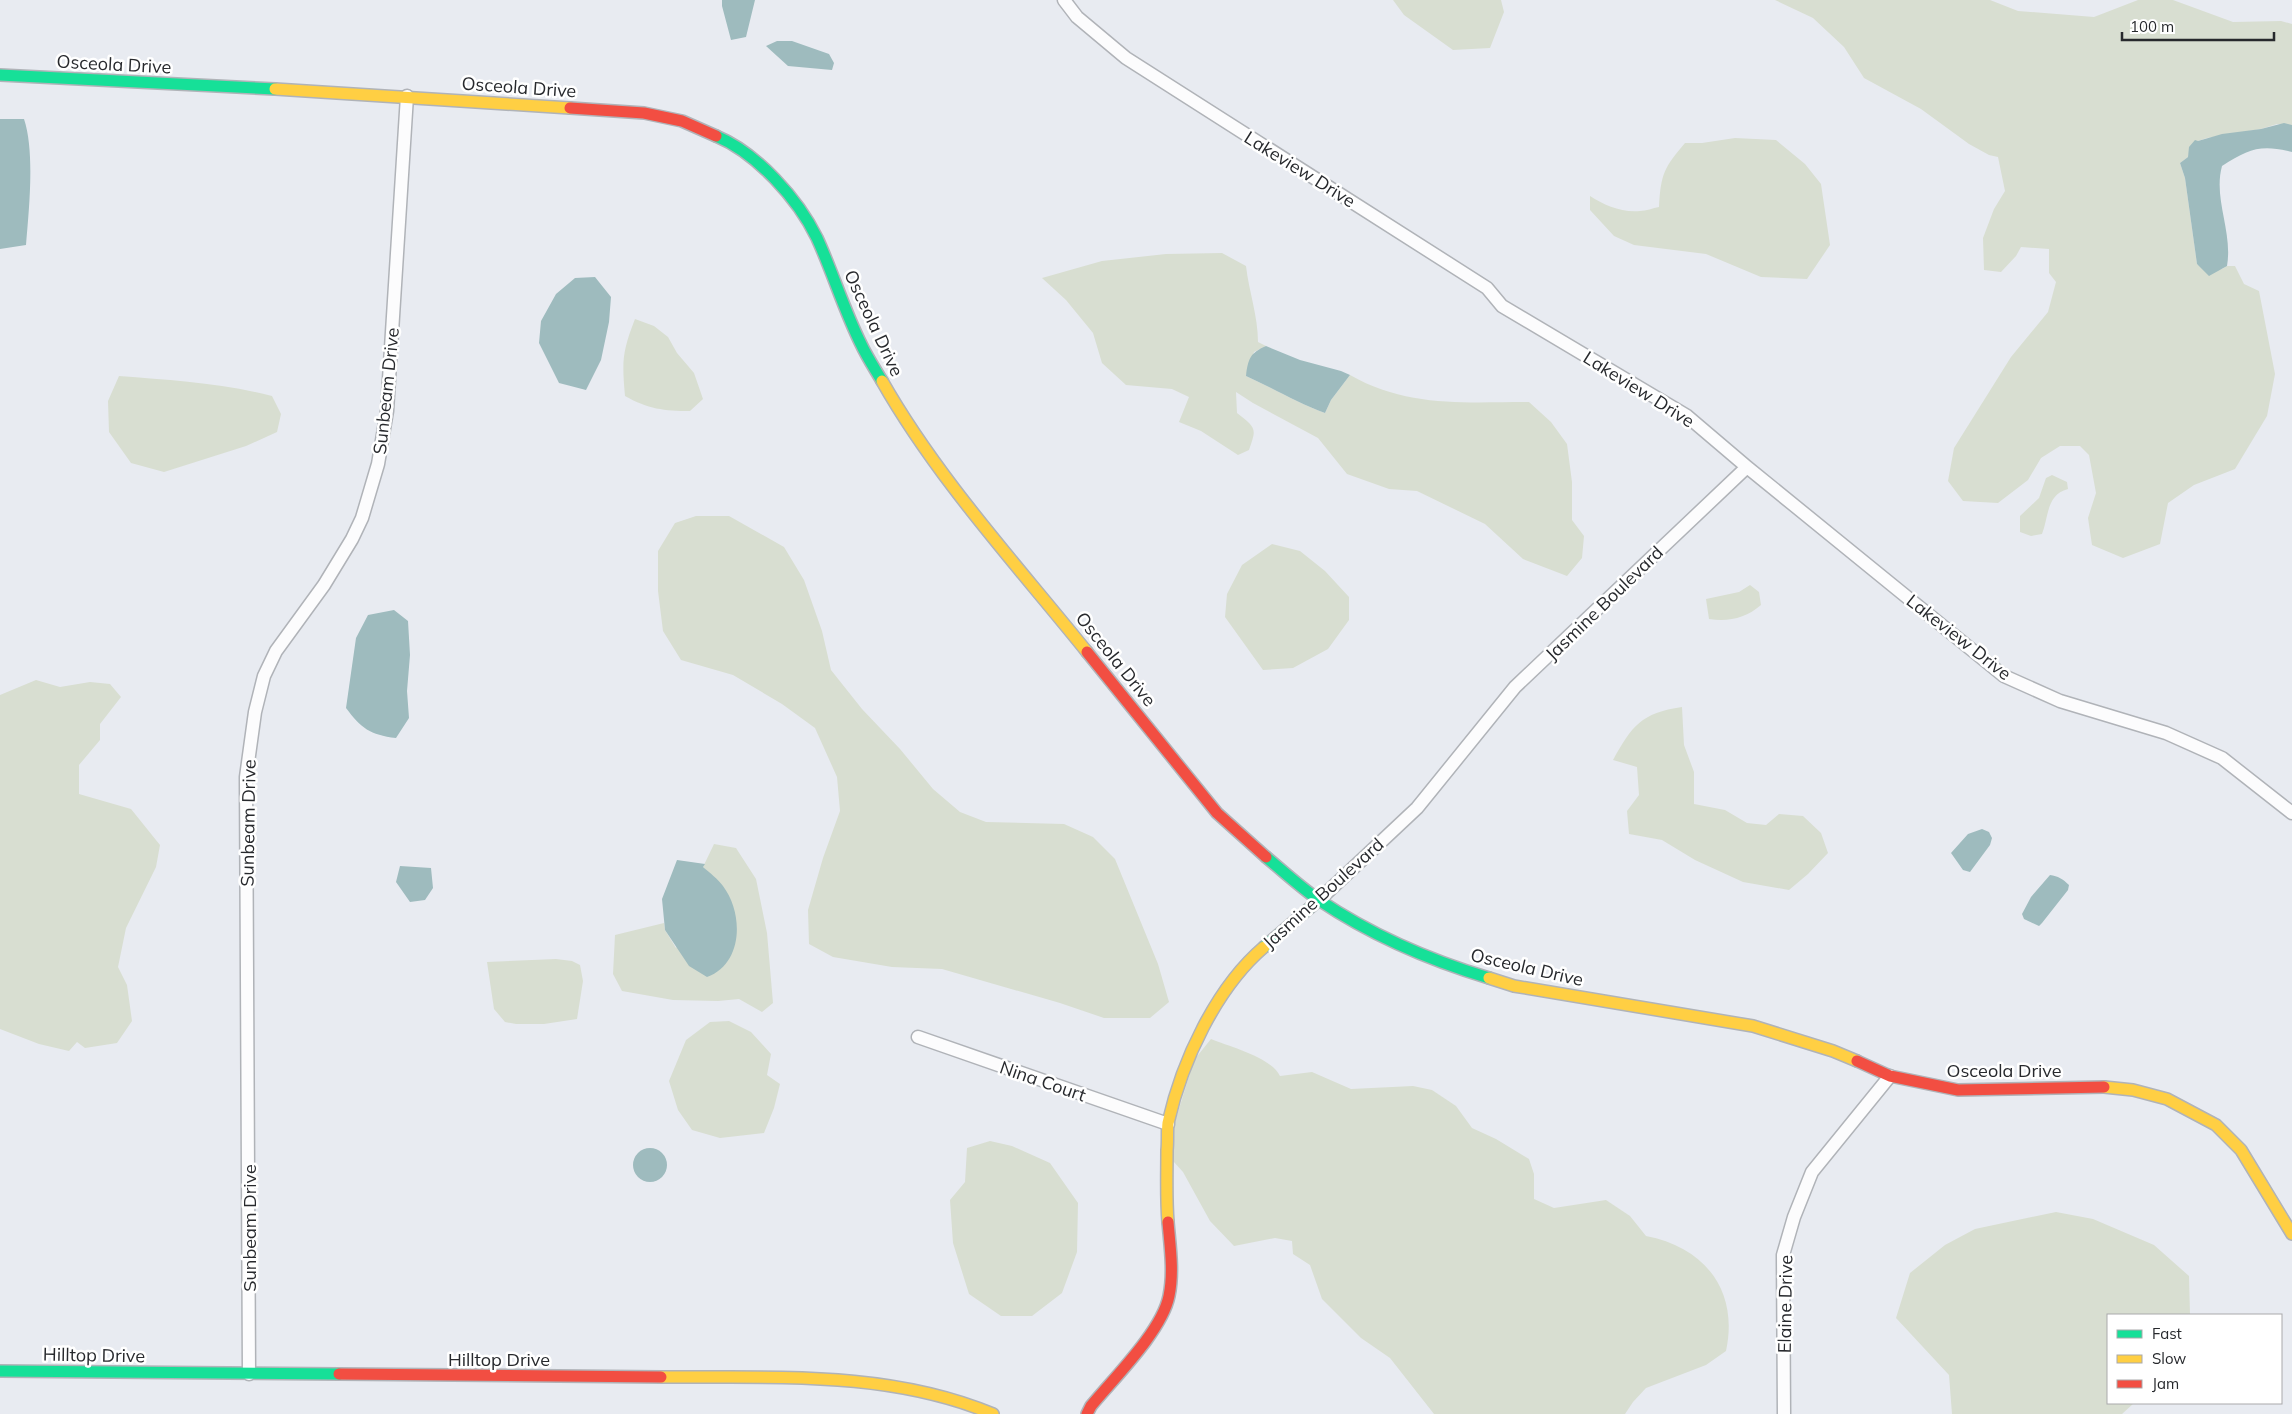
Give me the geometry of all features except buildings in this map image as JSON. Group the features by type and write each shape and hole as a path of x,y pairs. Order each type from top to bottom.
{"street":[{"name":"Lakeview Drive","path":"1064,0 1077,17 1126,58 1486,288 1502,306 1687,416 2004,676 2060,701 2166,733 2222,758 2292,813"},
{"name":"Osceola Drive","path":"0,75 407,96 644,113 690,124 728,141 758,161 789,195 816,236 861,344 901,415 960,495 1218,813 1267,858 1319,900 1390,941 1451,967 1514,986 1753,1026 1833,1051 1890,1076 1958,1090 2095,1086 2133,1090 2168,1099 2216,1125 2241,1150 2292,1234"},
{"name":"Sunbeam Drive","path":"248,1374 246,777 255,712 264,676 276,651 324,585 352,539 362,518 378,464 387,411 407,96"},
{"name":"Jasmine Boulevard","path":"1087,1414 1091,1406 1155,1329 1169,1298 1171,1264 1166,1194 1168,1124 1194,1043 1223,992 1252,957 1319,900 1417,808 1515,688 1747,467"},
{"name":"Nina Court","path":"918,1037 1168,1124"},
{"name":"Elaine Drive","path":"1784,1414 1783,1255 1794,1217 1812,1172 1890,1076"},
{"name":"Hilltop Drive","path":"0,1371 838,1379 881,1382 937,1393 993,1414"}],"shaded area":[{"path":"1393,0 1501,0 1504,12 1490,48 1453,50 1404,15"},
{"path":"1775,0 1990,0 2018,11 2094,17 2138,0 2173,0 2233,22 2281,21 2292,24 2292,125 2277,124 2261,129 2198,141 2190,150 2188,157 2180,163 2185,178 2197,264 2206,271 2235,266 2244,284 2259,291 2275,374 2267,416 2235,469 2194,485 2168,503 2160,544 2123,558 2092,545 2088,518 2096,493 2089,455 2080,446 2060,446 2041,458 2028,480 1998,503 1963,501 1948,481 1954,448 2011,357 2048,312 2056,282 2049,273 2049,249 2021,247 2016,256 2001,272 1984,270 1983,238 1994,209 2005,191 1998,157 1989,155 1969,144 1921,109 1864,78 1844,47 1813,18"},
{"path":"1735,138 1776,140 1805,164 1821,184 1830,245 1807,279 1761,277 1706,254 1634,245 1614,236 1590,210 1590,196 1620,210 1642,211 1659,207 1661,186 1665,172 1672,159 1685,143 1702,143"},
{"path":"1222,253 1246,266 1257,323 1258,342 1266,346 1254,352 1246,376 1325,413 1331,400 1350,375 1372,386 1415,398 1460,402 1529,402 1551,422 1567,444 1572,482 1572,520 1584,536 1582,558 1567,576 1523,559 1485,524 1417,491 1389,489 1347,474 1318,438 1236,392 1237,413 1251,425 1254,433 1249,450 1238,455 1201,431 1179,422 1189,397 1172,389 1126,385 1102,363 1093,333 1066,300 1042,278 1102,261 1166,254"},
{"path":"635,319 654,326 668,337 677,353 694,373 703,399 690,411 656,408 641,404 625,396 624,357"},
{"path":"119,376 215,385 272,396 281,414 277,432 246,446 164,472 131,463 109,432 108,401"},
{"path":"2052,475 2067,482 2068,489 2061,492 2052,501 2042,534 2031,536 2020,532 2020,516 2039,498 2046,478"},
{"path":"696,516 729,516 784,547 804,580 822,631 831,670 862,709 900,749 933,789 960,812 986,822 1064,824 1093,837 1115,859 1158,964 1169,1002 1150,1018 1104,1018 1060,1003 942,969 892,967 833,957 809,944 808,910 823,858 840,811 837,777 815,728 782,704 733,675 681,660 663,631 658,591 658,551 675,523"},
{"path":"1272,544 1300,551 1325,571 1349,597 1349,620 1328,649 1293,668 1263,670 1225,617 1227,594 1242,565"},
{"path":"1750,585 1759,592 1761,605 1737,618 1709,619 1706,599 1739,592"},
{"path":"36,680 60,687 90,682 110,684 121,697 100,724 100,740 79,765 79,794 131,809 160,845 156,867 126,928 118,967 127,985 132,1021 117,1043 85,1048 77,1042 69,1051 39,1044 0,1029 0,695"},
{"path":"1682,707 1684,745 1694,772 1694,804 1725,810 1747,823 1766,825 1779,814 1803,816 1821,833 1828,853 1789,890 1743,882 1695,860 1662,840 1629,834 1627,811 1639,795 1637,767 1613,760 1626,738 1639,723 1657,713"},
{"path":"714,844 736,848 756,879 767,933 773,1003 762,1012 739,999 718,1001 673,1000 622,991 613,974 615,935 664,923 665,930 676,948 723,887 703,867"},
{"path":"556,959 572,961 580,965 583,981 577,1019 544,1024 505,1022 494,1009 487,962"},
{"path":"729,1021 751,1032 771,1054 767,1075 780,1084 774,1108 764,1133 720,1138 692,1130 678,1110 669,1081 686,1040 710,1022"},
{"path":"1211,1039 1259,1058 1275,1069 1280,1076 1312,1072 1351,1089 1413,1086 1432,1090 1456,1106 1472,1128 1496,1139 1529,1159 1534,1174 1534,1199 1554,1208 1606,1200 1630,1216 1646,1236 1685,1250 1701,1261 1713,1275 1722,1291 1727,1309 1729,1329 1726,1351 1706,1365 1646,1388 1625,1414 1434,1414 1390,1358 1361,1338 1322,1299 1310,1265 1293,1254 1292,1241 1275,1238 1234,1246 1210,1221 1183,1172 1173,1161 1174,1125 1194,1060"},
{"path":"990,1141 1012,1146 1050,1163 1078,1203 1077,1252 1062,1293 1032,1316 1001,1316 969,1294 953,1243 950,1200 965,1182 967,1148"},
{"path":"2056,1212 2093,1219 2154,1245 2189,1276 2190,1314 2107,1314 2107,1404 2133,1404 2122,1414 1952,1414 1949,1375 1896,1318 1910,1273 1945,1245 1975,1229"}],"water":[{"path":"722,0 755,0 746,37 731,40"},
{"path":"777,41 792,41 829,54 834,63 832,70 788,66 766,46"},
{"path":"0,119 24,119 29,148 30,198 26,245 0,249"},
{"path":"2284,123 2292,125 2292,152 2263,148 2248,152 2222,166 2220,191 2227,240 2227,266 2209,276 2197,264 2185,178 2180,163 2188,157 2189,147 2195,140 2261,129"},
{"path":"595,277 611,297 609,322 601,360 586,390 559,383 539,343 541,321 556,294 575,278"},
{"path":"1266,346 1300,360 1350,375 1331,400 1325,413 1246,376 1253,354"},
{"path":"394,610 408,621 410,655 407,691 409,718 396,738 379,735 367,729 356,721 346,708 356,638 368,615"},
{"path":"1982,829 1989,832 1992,838 1990,845 1970,872 1963,870 1951,853 1968,834"},
{"path":"677,860 705,864 703,867 716,878 730,897 734,910 737,924 733,950 728,961 719,971 707,977 689,966 665,930 662,899"},
{"path":"400,866 431,868 433,888 425,900 410,902 396,882"},
{"path":"2050,875 2065,881 2069,885 2068,890 2039,926 2024,919 2022,914 2031,897"},
{"path":"650,1148 662,1153 667,1165 662,1177 650,1182 638,1177 633,1165 638,1153"}],"traffic: fast":[{"path":"0,75 275,89"},
{"path":"716,136 761,165 788,193 799,208 817,238 855,331 882,381"},
{"path":"1266,857 1312,895 1359,924 1423,955 1489,978"},
{"path":"1264,947 1319,900"},
{"path":"0,1371 339,1374"}],"traffic: slow":[{"path":"275,89 570,108"},
{"path":"882,381 927,452 1006,554 1087,652"},
{"path":"1168,1222 1168,1123 1182,1075 1203,1027 1216,1004 1231,983 1264,947"},
{"path":"1489,978 1514,986 1753,1026 1833,1051 1857,1061"},
{"path":"2104,1087 2133,1090 2167,1099 2216,1125 2241,1150 2292,1234"},
{"path":"661,1377 830,1379 871,1383 913,1390 953,1400 993,1414"}],"traffic: jam":[{"path":"570,108 644,113 682,121 716,136"},
{"path":"1087,652 1217,813 1266,857"},
{"path":"1857,1061 1890,1076 1958,1090 2104,1087"},
{"path":"1087,1414 1091,1406 1136,1354 1165,1310 1171,1278 1168,1222"},
{"path":"339,1374 661,1377"}]}
